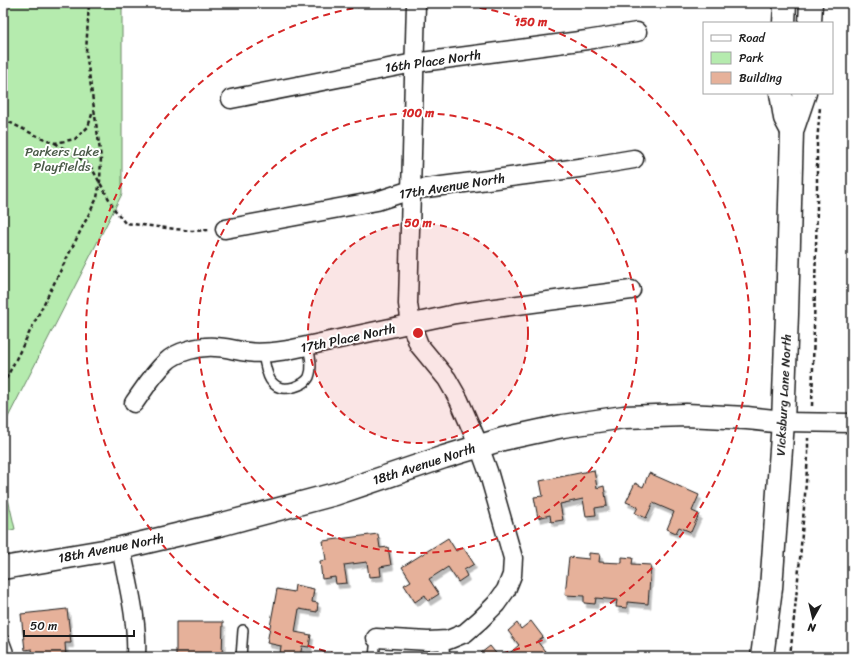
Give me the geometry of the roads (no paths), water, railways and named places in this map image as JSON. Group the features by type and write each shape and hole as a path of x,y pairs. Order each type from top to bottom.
{"street":[{"path":"376,638 428,641 444,648 448,640 465,633 496,604 506,590 512,575 513,558 488,471 479,446 459,400 447,379 419,345 411,324 408,304 416,3"},
{"path":"784,22 785,3"},
{"path":"810,22 811,3"},
{"name":"16th Place North","path":"231,99 414,63 637,32"},
{"name":"Vicksburg Lane North","path":"762,657 771,588 783,422 787,314 792,131 785,118 781,94"},
{"name":"Vicksburg Lane North","path":"792,131 813,97"},
{"name":"17th Avenue North","path":"225,229 377,201 411,190 586,167 634,159"},
{"name":"17th Place North","path":"134,403 155,374 167,361 183,352 215,346 248,352 268,353 308,346 455,314 631,290"},
{"name":"18th Avenue North","path":"3,568 121,548 223,524 335,494 503,439 563,426 624,417 686,415 747,418 783,422 852,423"},
{"path":"121,548 134,611 136,657"}],"lane":[{"path":"263,353 265,369 274,385 282,388 292,388 302,385 308,378 311,360 308,346"},
{"path":"241,657 243,630"},
{"path":"374,657 376,638"},
{"path":"3,640 8,651 8,657"}],"park label":[{"name":"Parkers Lake Playfields","path":"62,158"}]}
